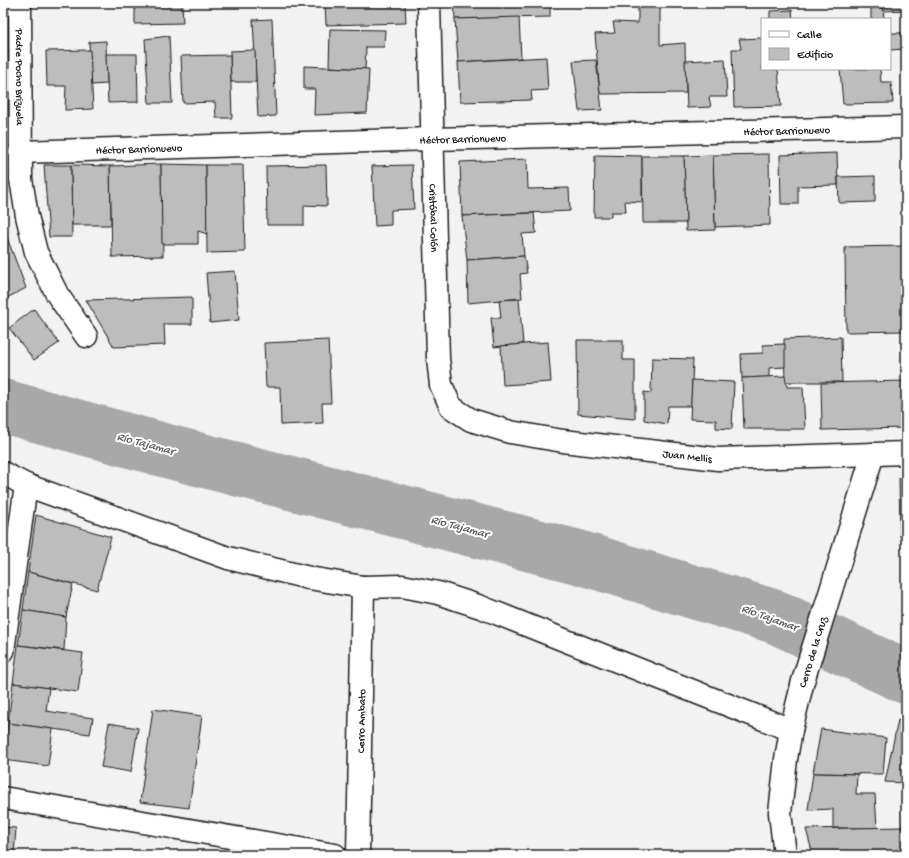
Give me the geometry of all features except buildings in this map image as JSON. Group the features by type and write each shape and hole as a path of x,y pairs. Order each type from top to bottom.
{"street":[{"name":"Padre Pocho Brizuela","path":"20,3 20,152 21,179 27,216 36,252 57,294 86,336"},
{"name":"Cristóbal Colón","path":"429,3 438,358 441,386 452,407 471,420"},
{"name":"Héctor Barrionuevo","path":"20,152 432,139 906,127"},
{"name":"Juan Mellis","path":"471,420 510,432 563,441 718,459 906,454"},
{"name":"Cerro de la Cruz","path":"785,855 780,813 791,730 803,681 873,454"},
{"path":"3,473 26,485 228,558 309,578 363,587 402,586 438,593 481,607 791,730"},
{"path":"3,651 26,485"},
{"name":"Cerro Ambato","path":"358,855 363,587"},
{"path":"3,798 335,855"}],"waterway":[{"name":"Río Tajamar","path":"3,406 178,454 578,557 776,617 906,677"}]}
